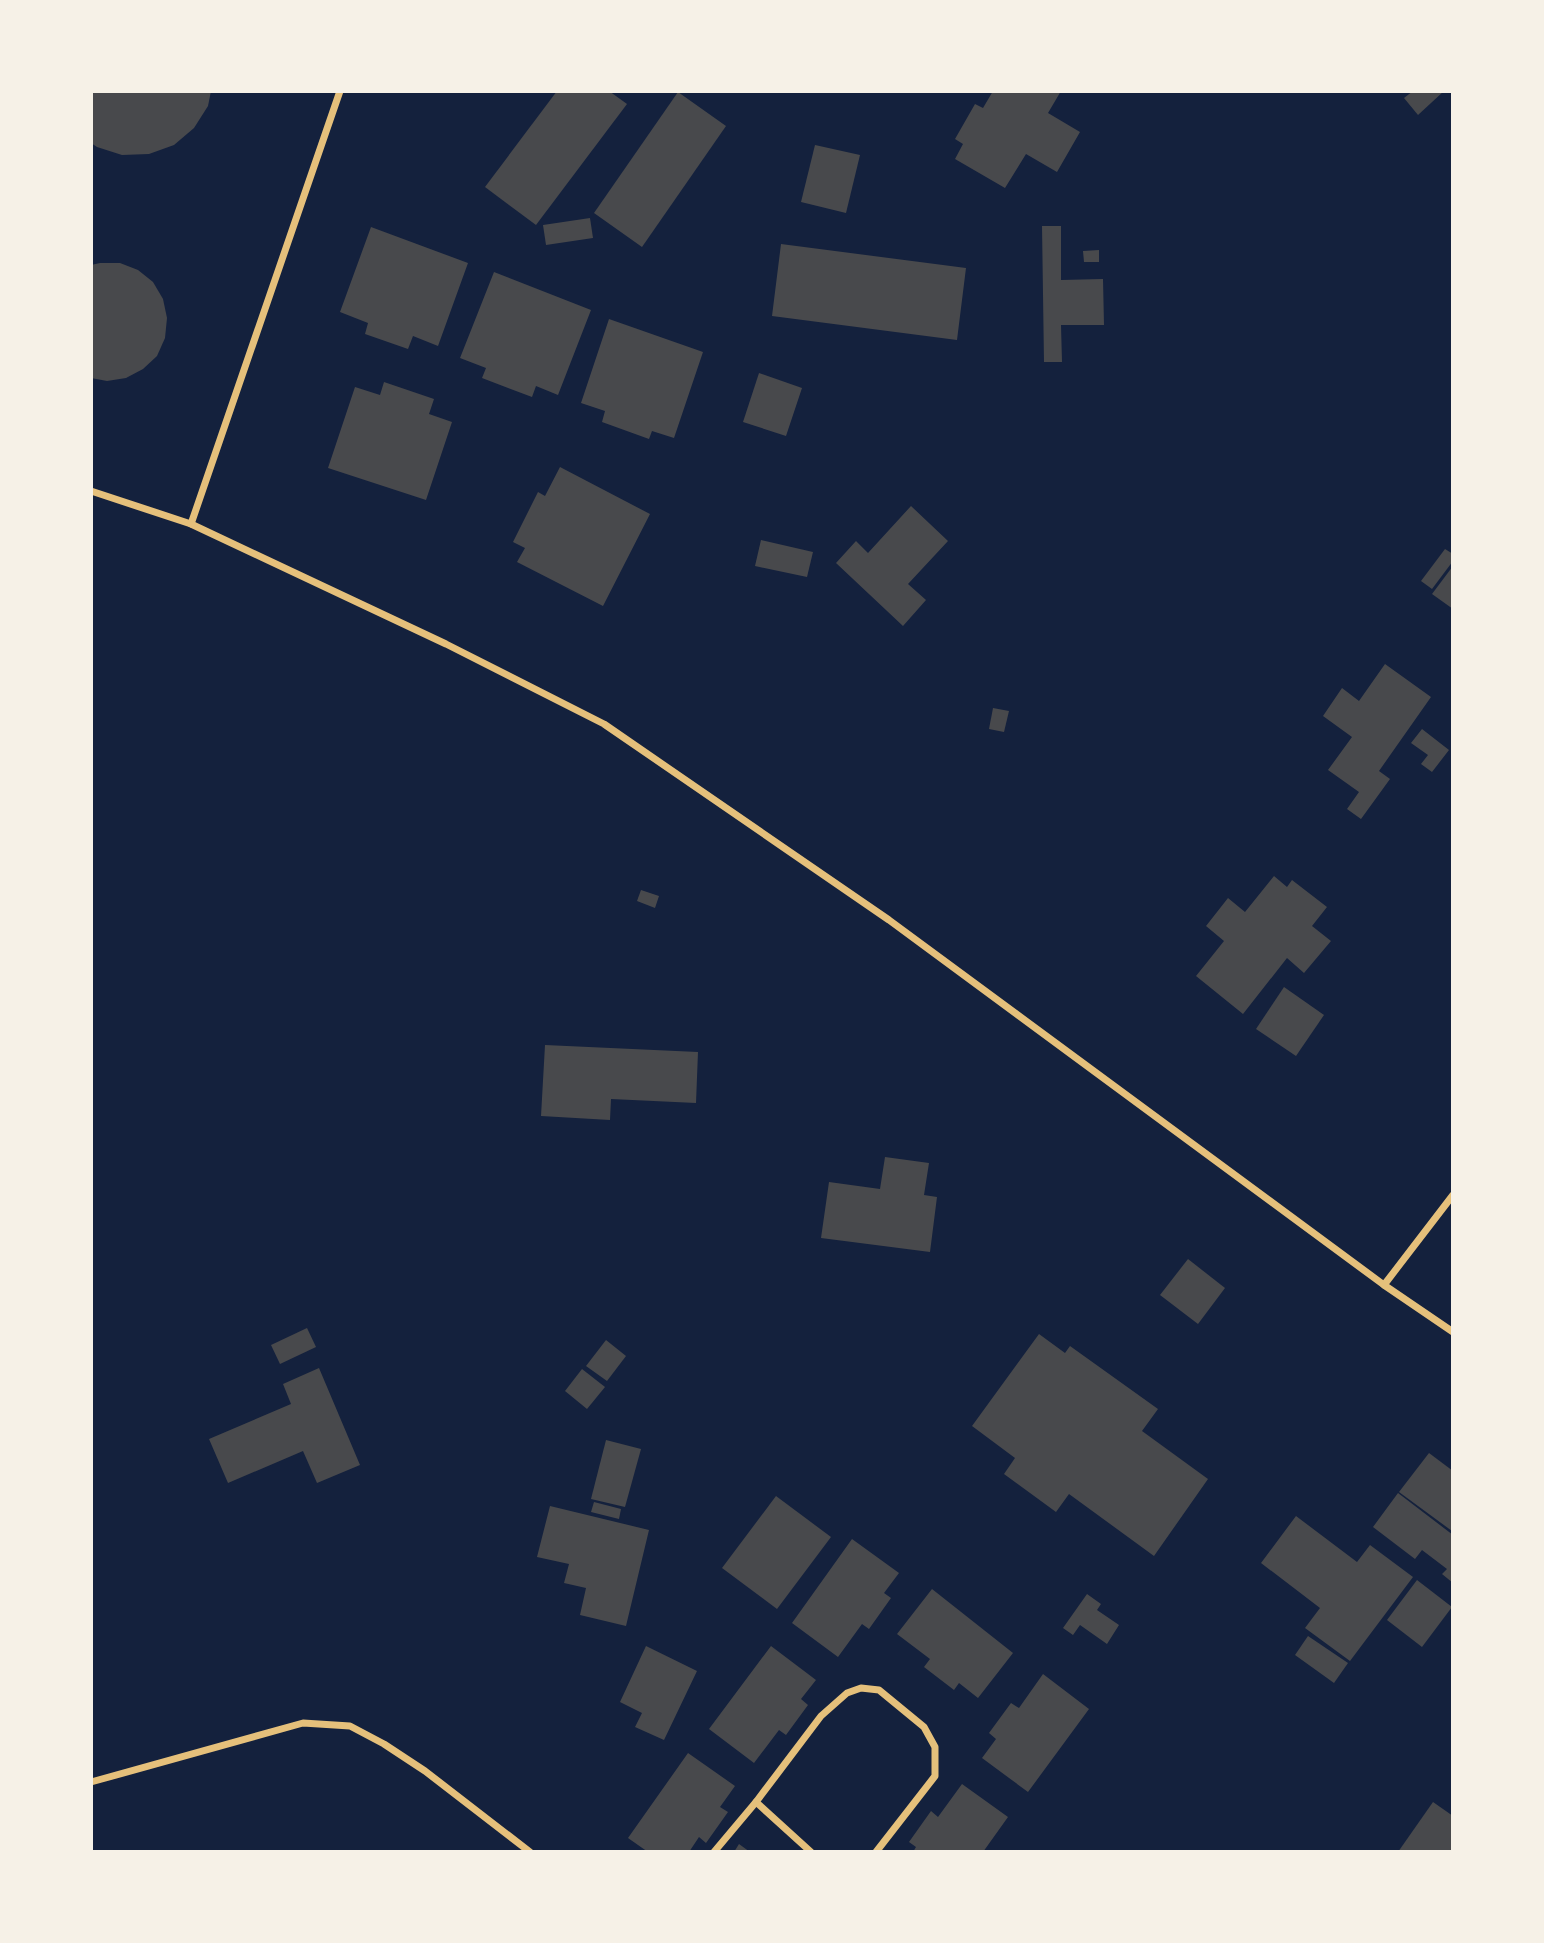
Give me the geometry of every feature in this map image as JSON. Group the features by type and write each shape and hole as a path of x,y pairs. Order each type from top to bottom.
{"street":[{"path":"191,524 340,91"},
{"path":"91,491 191,524 446,644 604,723 889,919 1384,1285 1453,1332"},
{"path":"1384,1285 1453,1195"},
{"path":"714,1852 821,1716 847,1693 861,1688 879,1690 924,1727 935,1747 935,1776 876,1852"},
{"path":"91,1782 303,1723 350,1726 425,1771 530,1852"},
{"path":"756,1802 811,1852"}],"building":[{"path":"91,91 211,91 208,106 194,128 174,145 149,154 122,155 91,143"},
{"path":"557,91 609,91 627,104 536,225 485,187"},
{"path":"993,91 1061,91 1048,113 1080,132 1057,172 1026,154 1005,188 955,159 963,144 955,139 975,104 983,108"},
{"path":"1413,91 1444,91 1418,115 1404,98"},
{"path":"678,92 726,126 642,247 594,213"},
{"path":"815,145 860,155 846,213 801,202"},
{"path":"590,218 593,238 546,245 543,225"},
{"path":"1042,226 1061,226 1061,280 1103,279 1104,325 1061,325 1062,362 1044,362"},
{"path":"371,227 468,263 438,346 413,336 408,349 365,334 368,323 340,312"},
{"path":"781,244 966,268 957,340 772,316"},
{"path":"1099,250 1099,262 1084,262 1083,251"},
{"path":"120,263 138,270 153,282 163,299 167,318 165,338 157,356 143,369 126,378 107,381 91,378 91,265"},
{"path":"494,272 591,310 558,395 536,386 532,397 482,378 486,368 460,358"},
{"path":"609,319 703,352 674,438 652,431 649,439 602,422 605,411 581,403"},
{"path":"759,373 802,388 786,436 743,422"},
{"path":"384,382 434,399 429,414 452,422 426,500 328,468 355,387 380,395"},
{"path":"560,467 650,514 603,606 517,562 525,548 513,542 538,492 545,496"},
{"path":"911,506 948,541 908,584 926,600 903,626 836,563 856,541 868,553"},
{"path":"761,540 813,552 807,577 755,566"},
{"path":"1445,549 1453,554 1453,561 1432,589 1421,581"},
{"path":"1453,566 1453,609 1432,594"},
{"path":"1385,664 1431,697 1379,771 1390,779 1361,819 1347,809 1359,792 1328,770 1352,737 1323,716 1342,688 1359,701"},
{"path":"993,708 1009,711 1004,732 989,729"},
{"path":"1422,729 1449,750 1432,772 1421,764 1428,755 1411,743"},
{"path":"1274,876 1287,887 1292,880 1327,907 1312,926 1331,941 1304,973 1287,958 1243,1014 1196,976 1224,941 1206,926 1228,898 1245,912"},
{"path":"641,890 659,896 655,908 637,901"},
{"path":"1284,987 1324,1015 1296,1056 1256,1029"},
{"path":"545,1045 698,1052 696,1103 611,1099 610,1120 541,1116"},
{"path":"885,1157 929,1163 924,1195 937,1197 930,1252 821,1238 829,1182 880,1189"},
{"path":"1188,1259 1225,1288 1198,1324 1160,1295"},
{"path":"307,1328 316,1347 280,1364 271,1345"},
{"path":"1039,1334 1065,1353 1070,1346 1158,1409 1142,1431 1208,1479 1154,1556 1069,1494 1056,1512 1004,1474 1015,1458 972,1426"},
{"path":"606,1340 626,1356 607,1381 586,1366"},
{"path":"319,1368 360,1465 317,1483 303,1451 228,1483 209,1439 291,1404 283,1384"},
{"path":"582,1369 605,1387 587,1409 565,1391"},
{"path":"606,1440 641,1449 625,1507 591,1499"},
{"path":"1429,1453 1453,1471 1452,1531 1399,1492"},
{"path":"1398,1493 1453,1535 1453,1583 1442,1574 1447,1569 1422,1550 1415,1559 1373,1527"},
{"path":"776,1496 831,1537 777,1609 722,1568"},
{"path":"594,1502 621,1509 619,1519 591,1512"},
{"path":"550,1506 649,1530 626,1626 580,1615 586,1588 564,1583 569,1564 537,1557"},
{"path":"1296,1516 1357,1562 1370,1545 1413,1577 1350,1661 1305,1628 1320,1608 1261,1563"},
{"path":"852,1539 899,1573 884,1593 891,1598 869,1629 862,1624 838,1657 792,1623"},
{"path":"1417,1580 1452,1607 1422,1647 1387,1620"},
{"path":"932,1589 1013,1653 978,1698 959,1683 954,1690 924,1667 930,1659 897,1634"},
{"path":"1087,1594 1101,1604 1097,1610 1119,1625 1107,1644 1080,1625 1073,1635 1063,1628"},
{"path":"1308,1636 1348,1663 1334,1683 1295,1655"},
{"path":"646,1646 697,1671 664,1740 635,1727 642,1713 620,1702"},
{"path":"771,1646 816,1680 801,1699 808,1705 786,1735 779,1730 754,1763 709,1729"},
{"path":"1043,1674 1089,1709 1028,1792 982,1758 996,1739 989,1733 1011,1703 1019,1708"},
{"path":"688,1753 735,1786 720,1807 728,1812 706,1843 699,1837 689,1852 648,1852 628,1838"},
{"path":"962,1784 1008,1817 983,1852 913,1852 916,1847 909,1842 931,1811 938,1817"},
{"path":"1433,1802 1453,1816 1453,1852 1398,1852"},
{"path":"739,1844 750,1852 734,1852"}]}
